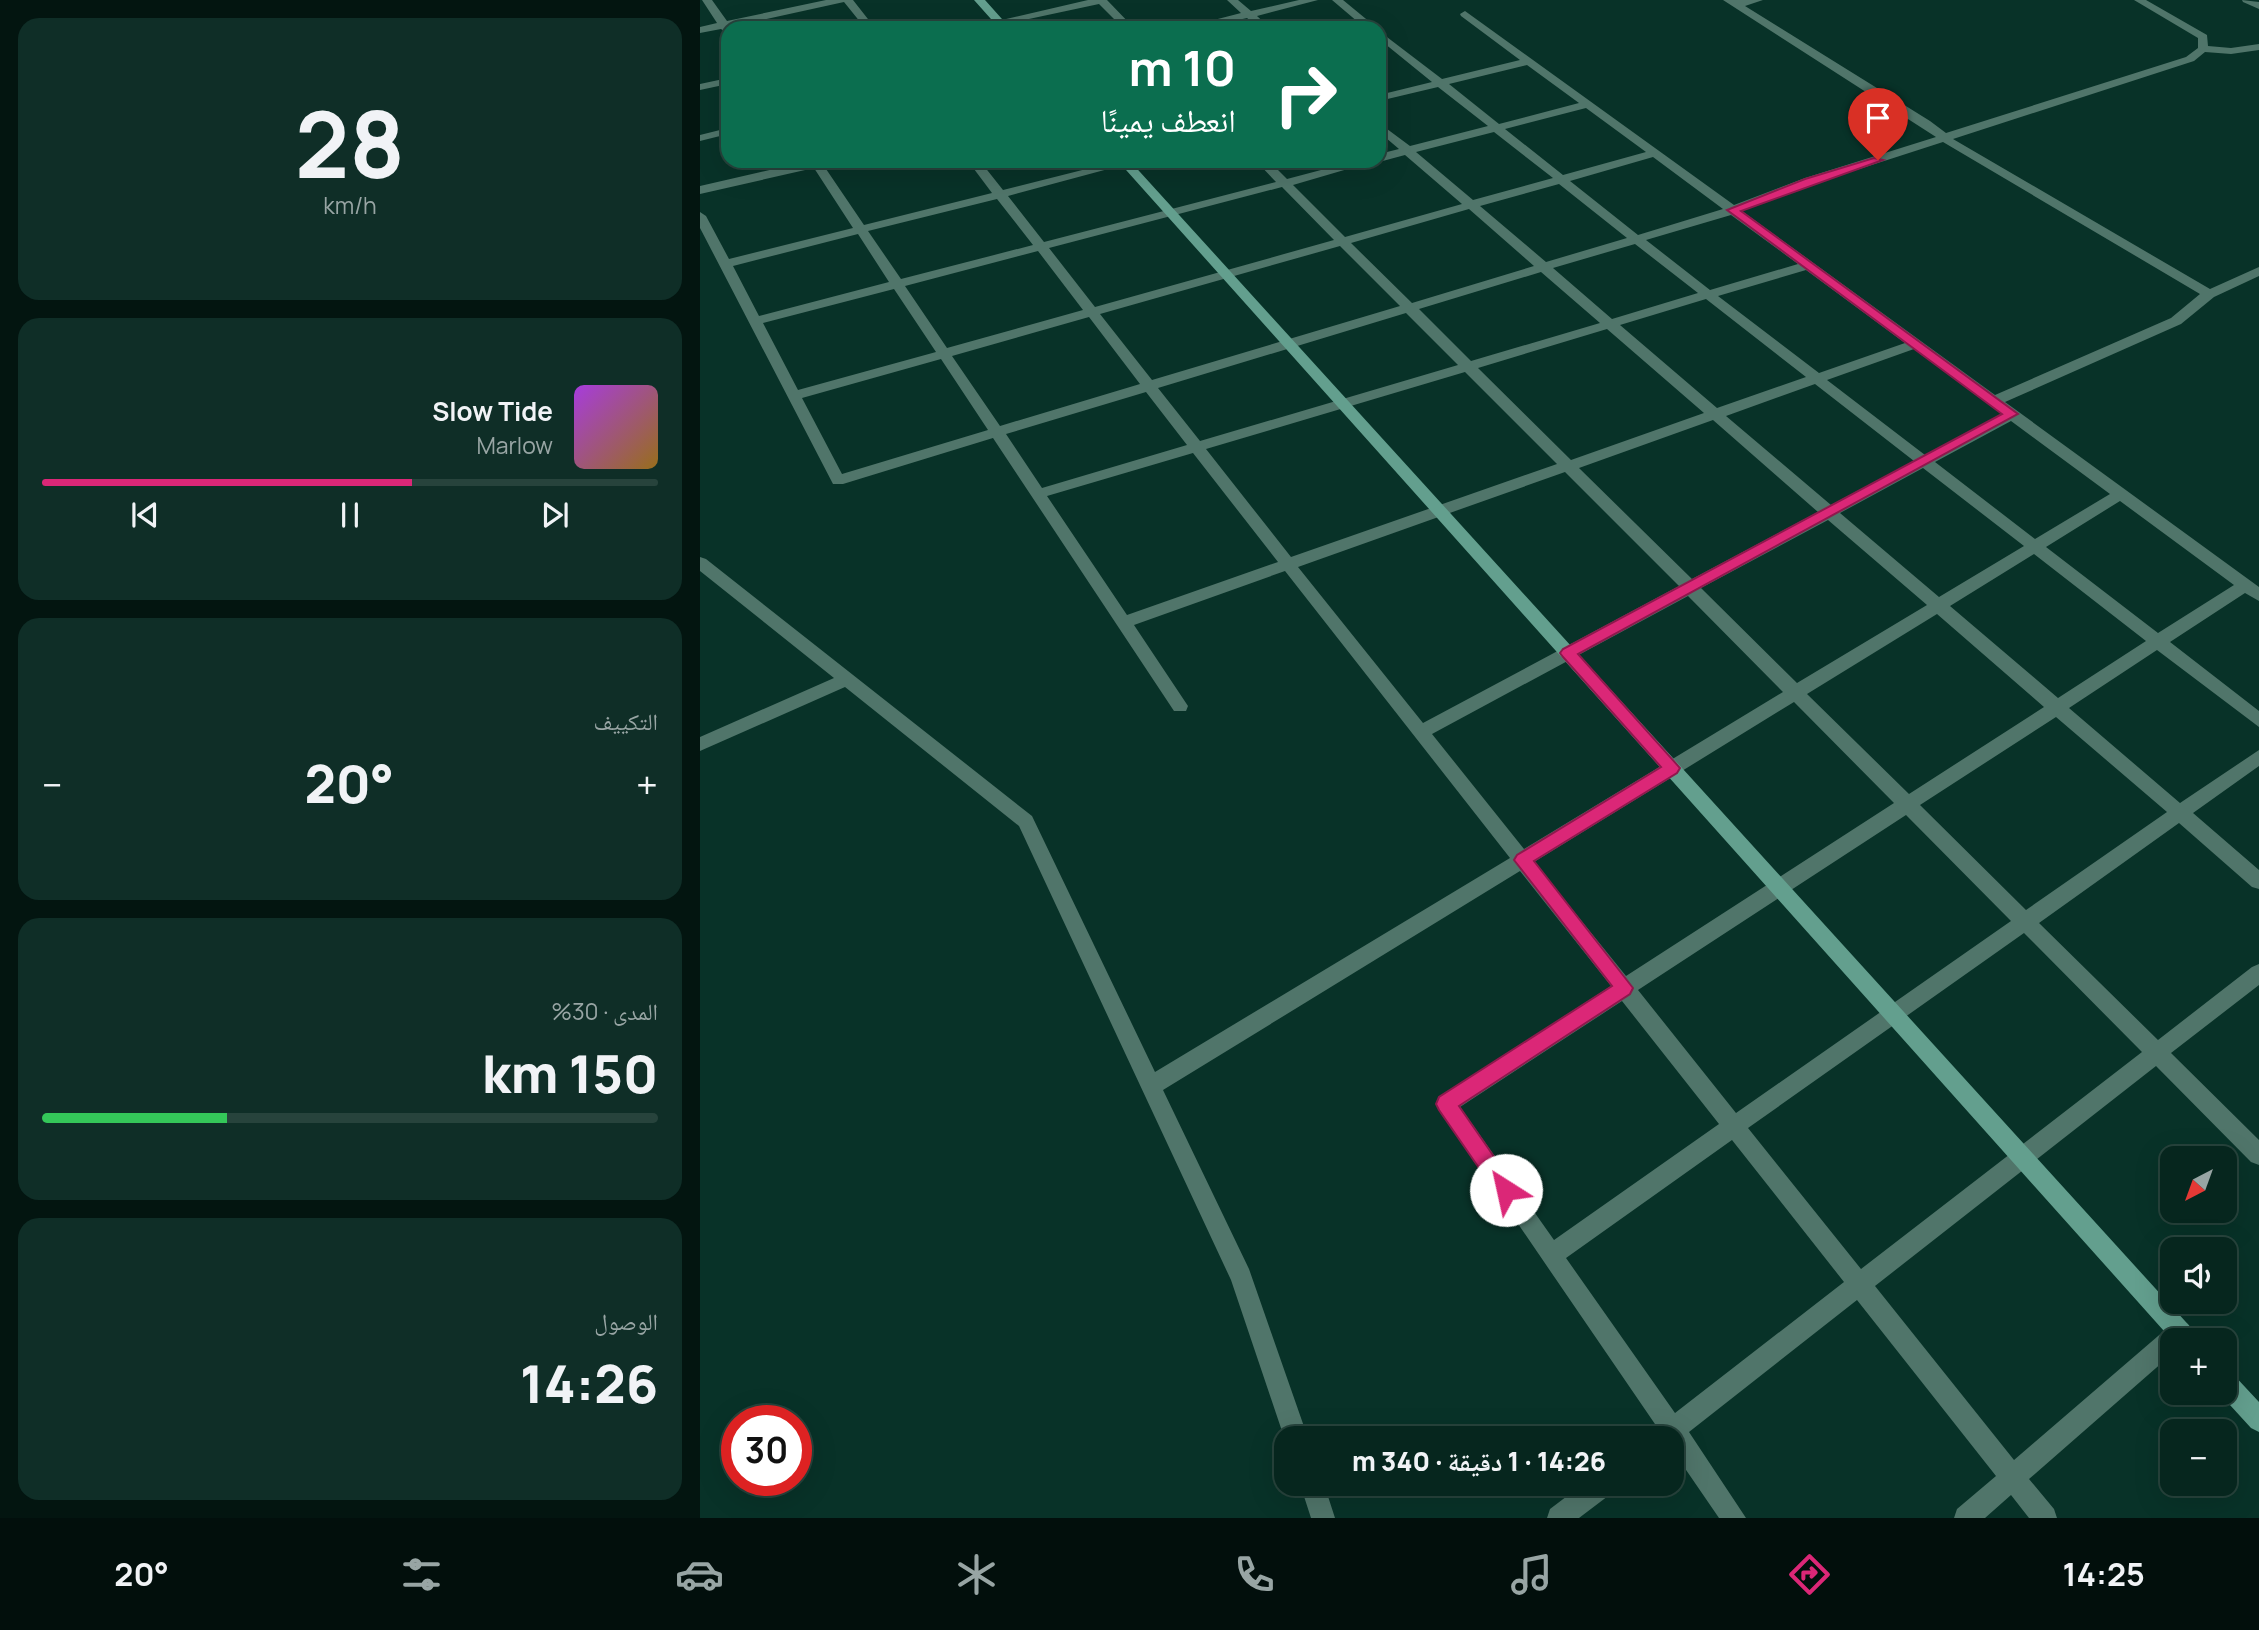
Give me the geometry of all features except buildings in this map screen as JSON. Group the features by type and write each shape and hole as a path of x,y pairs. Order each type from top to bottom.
{"street":[{"path":"707,0 721,21"},
{"path":"755,21 841,0"},
{"path":"848,0 864,21"},
{"path":"979,0 998,21"},
{"path":"1018,21 1101,0 1122,21"},
{"path":"1232,0 1257,21"},
{"path":"1218,21 1313,0"},
{"path":"1337,0 1362,21"},
{"path":"1733,3 1758,0"},
{"path":"2139,0 2203,37 2203,48"},
{"path":"2247,0 2259,6"},
{"path":"1733,3 1926,123 1946,139 2210,294"},
{"path":"1465,14 2252,590 2158,642 1446,1104 1551,1255 1662,1426"},
{"path":"700,30 721,28"},
{"path":"1386,40 1635,238 2259,720"},
{"path":"700,216 838,480 1733,210 1809,181 2190,59 2203,48 2231,51 2259,47"},
{"path":"1386,96 1528,61"},
{"path":"700,87 721,82"},
{"path":"1386,156 1588,104"},
{"path":"1386,132 2259,881"},
{"path":"700,138 721,133"},
{"path":"794,396 1655,153"},
{"path":"700,190 795,168"},
{"path":"825,168 861,230 1180,706"},
{"path":"980,168 1420,732 2045,1518"},
{"path":"725,264 1103,168"},
{"path":"1132,168 2177,1328"},
{"path":"1269,168 2259,1155"},
{"path":"755,321 1342,168"},
{"path":"1038,494 1808,265"},
{"path":"1994,401 2176,321 2210,294 2259,271"},
{"path":"1124,622 1915,344"},
{"path":"1420,732 2012,414"},
{"path":"1151,1086 2121,494"},
{"path":"700,563 1026,821 1241,1277 1292,1426"},
{"path":"700,744 847,679"},
{"path":"1551,1255 2259,757"},
{"path":"1677,1426 2259,973"},
{"path":"1966,1518 2160,1356"},
{"path":"2237,1395 2259,1420"},
{"path":"1684,1455 1734,1518"},
{"path":"1316,1496 1323,1518"},
{"path":"1559,1518 1587,1496"}],"route":[{"path":"1506,1190 1446,1104 1624,988 1522,860 1672,768 1568,653 2012,414 1733,210 1809,181 1878,160"}]}
